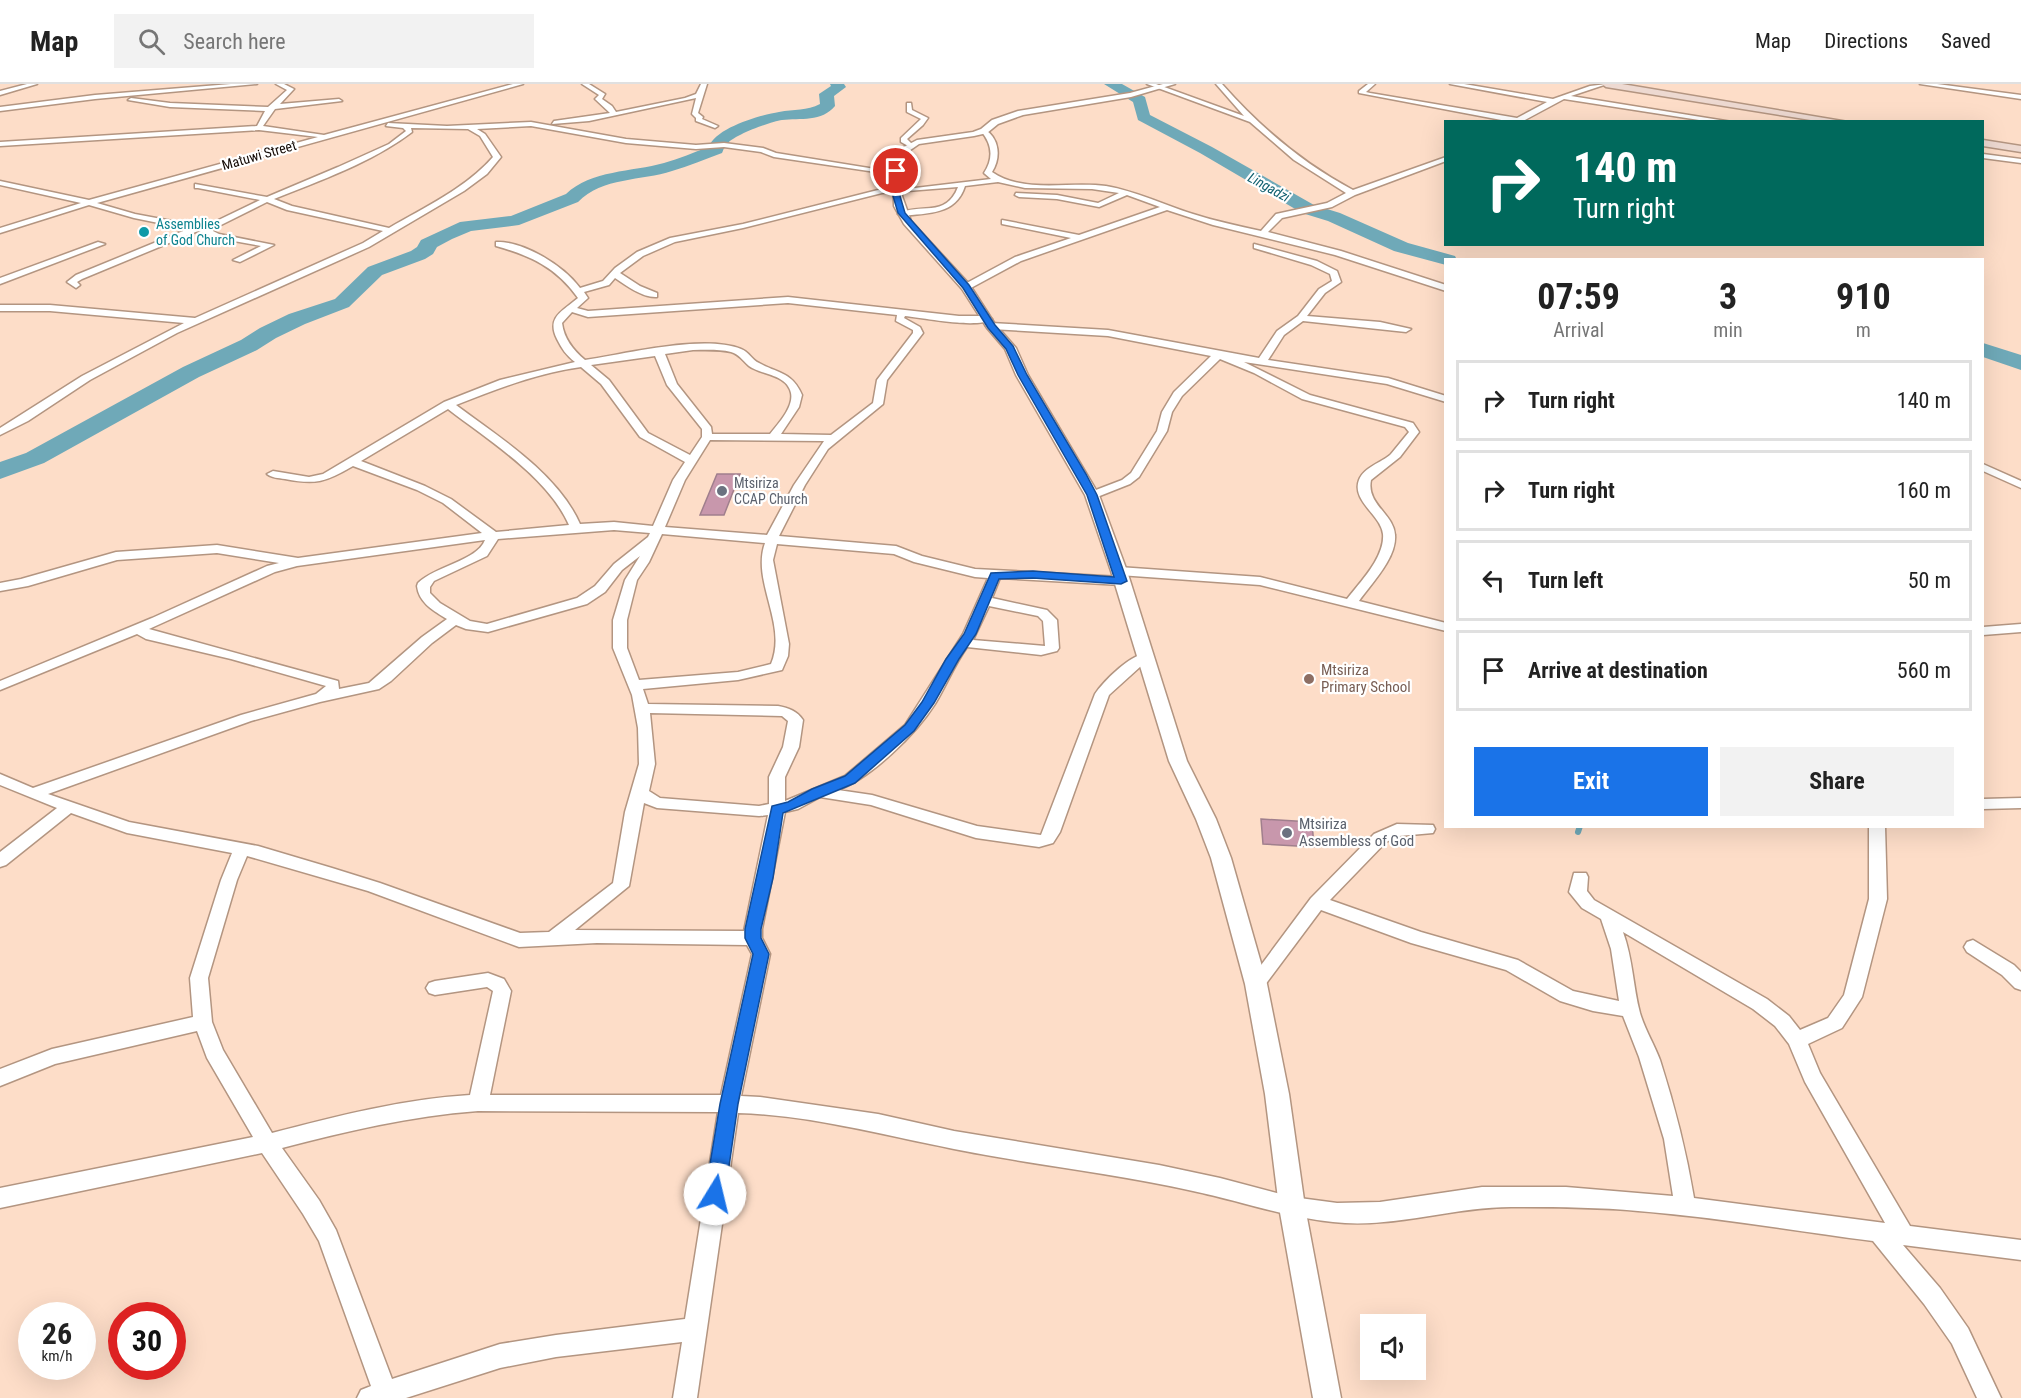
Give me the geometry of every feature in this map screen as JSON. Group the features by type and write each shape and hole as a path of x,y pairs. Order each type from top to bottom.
{"main road":[{"path":"1605,84 1831,120"},
{"path":"1984,143 2021,150"}],"street":[{"path":"0,93 34,84"},
{"path":"0,110 134,94 254,84"},
{"path":"259,128 271,108 291,89 279,84"},
{"name":"Matuwi Street","path":"0,231 327,136 520,84"},
{"path":"585,84 603,95 598,99 610,107 614,114"},
{"path":"1219,84 1227,96 1281,148 1328,180 1352,193"},
{"path":"1372,84 1361,92 1510,120"},
{"path":"1453,84 1552,101"},
{"path":"1518,120 1552,101 1605,84"},
{"path":"1923,84 2021,97"},
{"path":"2003,94 2004,84"},
{"path":"1251,120 1161,85 1131,96 1021,114 991,124 984,131 969,135 927,139 910,145 900,156 896,173 899,182 896,190 902,213 966,287 989,323 1014,354 1022,375 1092,495 1178,761 1206,819 1221,858 1256,984 1277,1094 1292,1208 1327,1398"},
{"path":"542,125 687,100 703,88"},
{"path":"703,88 695,114 700,117 698,120 700,122 715,126"},
{"path":"134,94 136,95 131,100 170,105 271,108 339,101"},
{"path":"1562,97 1716,120"},
{"path":"909,104 909,111 924,118 921,124 904,138 903,141 910,145"},
{"path":"373,124 469,127 518,123 542,125 626,141 706,147 724,145 763,150 774,155 896,173"},
{"path":"76,285 71,282 79,277 201,229 333,173 392,145 410,131 405,126"},
{"path":"0,432 86,378 194,321 348,254 461,189 492,164 497,157 483,135 469,127"},
{"path":"0,144 259,128 327,136"},
{"path":"984,131 990,135 995,148 992,168 988,172 998,180"},
{"path":"1984,150 2021,150"},
{"path":"1984,156 2021,161"},
{"path":"1263,233 1280,216 1329,205 1352,193 1444,160"},
{"path":"579,291 597,287 640,254 673,240 743,226 882,191 998,180 1027,185 1098,187 1126,193 1200,219 1304,243 1444,287"},
{"path":"0,183 90,203 134,216 201,229 217,236 270,245 237,260"},
{"path":"902,213 940,211 958,198 962,185"},
{"path":"198,186 268,200 290,208 388,230"},
{"path":"1019,195 1057,197 1099,205 1126,193"},
{"path":"966,287 1018,259 1077,237 1114,228 1169,207"},
{"path":"1005,222 1077,237"},
{"path":"1283,254 1304,243"},
{"path":"0,281 101,244"},
{"path":"499,244 533,254 545,261 579,291 583,298 582,301 560,318 558,331 568,351 605,382 644,435 691,460"},
{"path":"1257,246 1314,263 1336,275 1336,284 1322,291 1301,318 1280,333 1261,362"},
{"path":"615,274 637,288 654,295"},
{"path":"570,309 588,314 788,300 989,323 1108,333 1220,356 1388,381 1444,398"},
{"path":"0,308 50,308 194,321"},
{"path":"634,685 767,672 777,667 783,659 780,627 767,560 771,538 817,458 833,438 878,405 882,380 917,336 917,329 899,320 903,312"},
{"path":"1301,318 1381,324 1406,329"},
{"path":"273,474 309,480 326,477 448,404 537,372 693,347 728,348 741,352 754,365 779,374 793,386 797,395 794,407 774,437"},
{"path":"552,939 621,886 633,812 647,764 645,728 641,708 620,648 620,620 631,580 657,533 669,501 691,460 707,437 707,429 700,418 669,381 662,367 660,354"},
{"path":"1092,495 1126,482 1135,475 1162,431 1167,412 1178,394 1204,367 1220,356"},
{"path":"1220,356 1258,371 1306,397 1402,423 1412,428 1412,435 1398,453 1365,481 1364,487 1372,507 1386,525 1389,535 1381,559 1351,603"},
{"path":"448,404 519,458 566,505 576,528"},
{"path":"707,437 833,438"},
{"path":"354,462 421,488 447,501 493,536"},
{"path":"1984,467 2021,485"},
{"path":"0,686 138,629 271,569 298,562 398,546 614,526 657,533 771,538 896,550 918,559 995,575 1120,576 1260,581 1444,626"},
{"path":"493,536 493,542 480,555 430,578 423,586 424,594 435,606 466,625 488,628 582,601 600,589 618,567 657,533"},
{"path":"0,588 23,584 116,556 160,552 217,549 298,562"},
{"path":"641,790 646,798 657,803 738,811 777,810 850,780 910,728 928,703 964,643 995,575"},
{"path":"964,643 1041,651 1052,648 1050,620 1042,613 985,601"},
{"path":"32,794 229,723 318,698 374,686 386,678 427,640 456,619"},
{"path":"1984,631 2021,628"},
{"path":"138,629 151,636 235,656 333,684 333,688 318,698"},
{"path":"817,792 872,800 976,832 1039,841 1047,839 1052,832 1102,694 1111,683 1144,657"},
{"path":"641,708 778,711 793,715 796,720 791,747 777,777 777,810 753,929 753,938 761,954 729,1104 693,1329 685,1398"},
{"path":"0,779 32,794 127,827 285,859 374,887 519,940 597,936 753,938"},
{"path":"1984,804 2021,803"},
{"path":"0,861 69,807"},
{"path":"1797,1040 1835,1023 1853,997 1878,899 1877,828"},
{"path":"1256,984 1317,902 1380,838 1397,830 1427,829"},
{"path":"242,849 222,899 199,978 203,1022 213,1052 267,1143 311,1207 328,1238 380,1396 500,1356 556,1346 693,1329"},
{"path":"1580,877 1578,892 1581,898 1760,1004 1782,1022 1797,1040 1812,1076 1904,1234"},
{"path":"1317,902 1417,938 1512,964 1567,996 1593,1004 1630,1010"},
{"path":"1608,916 1626,971 1630,1010 1662,1095 1674,1139 1685,1206"},
{"path":"1973,947 2008,970 2021,983"},
{"path":"435,988 488,981 498,984 502,991 478,1103"},
{"path":"0,1078 52,1057 203,1022"},
{"path":"0,1198 267,1143 390,1113 431,1106 478,1103 729,1104 760,1105 878,1123 954,1140 1159,1174 1220,1187 1292,1208 1337,1213 1380,1212 1482,1197 1566,1197 1685,1206 2021,1250"},
{"path":"1877,1230 1932,1296 1960,1336 1989,1398"}],"building":[{"name":"Mtsiriza CCAP Church","path":"717,474 740,474 724,515 700,515"},
{"name":"Mtsiriza Assembless of God","path":"1261,819 1312,822 1314,847 1263,844"}],"waterway":[{"path":"0,471 35,458 191,372 249,345 268,333 297,319 342,303 375,271 418,255 426,250 428,244 445,235 467,226 513,221 572,198 578,192 599,183 623,175 666,168 716,150 718,143 726,137 759,121 781,116 813,114 828,106 826,94 839,87 837,84"},
{"name":"Lingadzi","path":"1111,84 1140,100 1143,117 1206,150 1308,209 1334,217 1401,247 1444,259"},
{"name":"Lingadzi","path":"1984,350 2021,363"},
{"path":"1578,832 1579,828"}],"place":[{"name":"Assemblies of God Church","path":"144,232"},
{"name":"Mtsiriza CCAP Church","path":"722,491"},
{"name":"Mtsiriza Primary School","path":"1309,679"},
{"name":"Mtsiriza Assembless of God","path":"1287,833"}],"route":[{"path":"715,1194 729,1104 761,954 753,938 753,929 777,810 850,780 910,728 970,634 995,575 1033,575 1121,581 1092,495 1081,474 1022,375 1010,348 991,326 966,287 907,222 899,206 896,190 899,178 896,171"}]}
